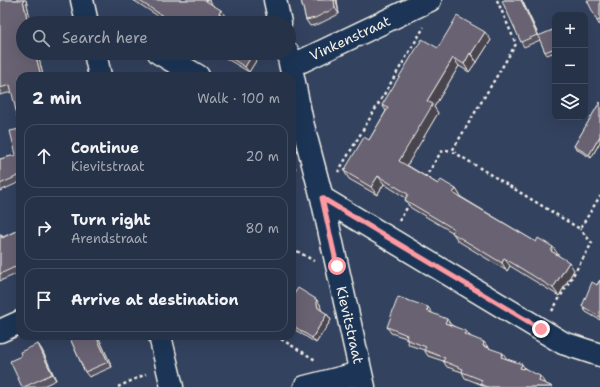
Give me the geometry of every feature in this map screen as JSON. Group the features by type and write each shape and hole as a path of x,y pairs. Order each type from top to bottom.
{"street":[{"path":"82,0 86,16"},
{"path":"275,0 278,16"},
{"name":"Vinkenstraat","path":"296,60 302,61 427,1"},
{"path":"97,60 99,72"},
{"path":"171,60 191,72"},
{"name":"Kievitstraat","path":"289,60 291,72"},
{"name":"Kievitstraat","path":"297,123 321,192 362,380"},
{"path":"321,192 389,239 563,343 600,355"},
{"path":"0,331 16,324"},
{"path":"161,340 170,378"},
{"path":"305,387 335,380 362,380"}],"path":[{"path":"452,151 516,44 497,0"},
{"path":"321,192 334,178 429,18 427,1"},
{"path":"425,179 441,152 446,150 452,151 580,229 592,243 541,329"},
{"path":"580,229 600,196"},
{"path":"389,239 413,199"},
{"path":"282,340 328,368 335,380"},
{"path":"118,387 146,374 170,378"}],"building":[{"path":"0,0 23,0 26,16 16,16 16,60 37,60 40,72 16,72 16,111 10,85 0,88"},
{"path":"138,0 207,0 206,1 221,10 219,14 222,16 163,16"},
{"path":"301,0 334,0 335,8 315,18 306,20"},
{"path":"521,0 537,35 521,42 502,1"},
{"path":"587,0 600,0 600,20 597,21"},
{"path":"457,16 485,32 464,64 453,58 427,101 433,104 399,161 438,184 441,180 456,189 453,193 536,242 538,238 553,247 551,251 569,262 553,288 504,258 502,263 452,233 454,229 405,200 408,194 378,176 371,187 344,171 364,137 369,140 388,108 382,105 422,39 438,48"},
{"path":"552,30 552,49 545,52 538,36"},
{"path":"234,60 249,60 245,67"},
{"path":"600,102 600,136 589,155 574,146"},
{"path":"16,130 16,155 10,131"},
{"path":"16,155 16,177 0,184 0,159"},
{"path":"16,231 16,268 15,267 0,274 0,234 2,238"},
{"path":"600,280 600,317 582,306 592,282 597,285"},
{"path":"298,288 316,299 318,308 327,314 312,338 296,328 296,291"},
{"path":"398,297 428,307 427,311 447,319 445,323 466,331 464,334 484,342 483,346 503,353 501,357 522,364 520,368 524,368 540,376 539,381 551,386 488,387 480,384 482,380 462,372 463,369 443,361 445,358 424,350 426,347 406,339 407,335 387,327"},
{"path":"71,340 98,340 108,362 85,372"},
{"path":"38,344 52,374 22,387 10,361 21,356 20,352"}],"route":[{"path":"337,266 322,198 541,329"}]}
